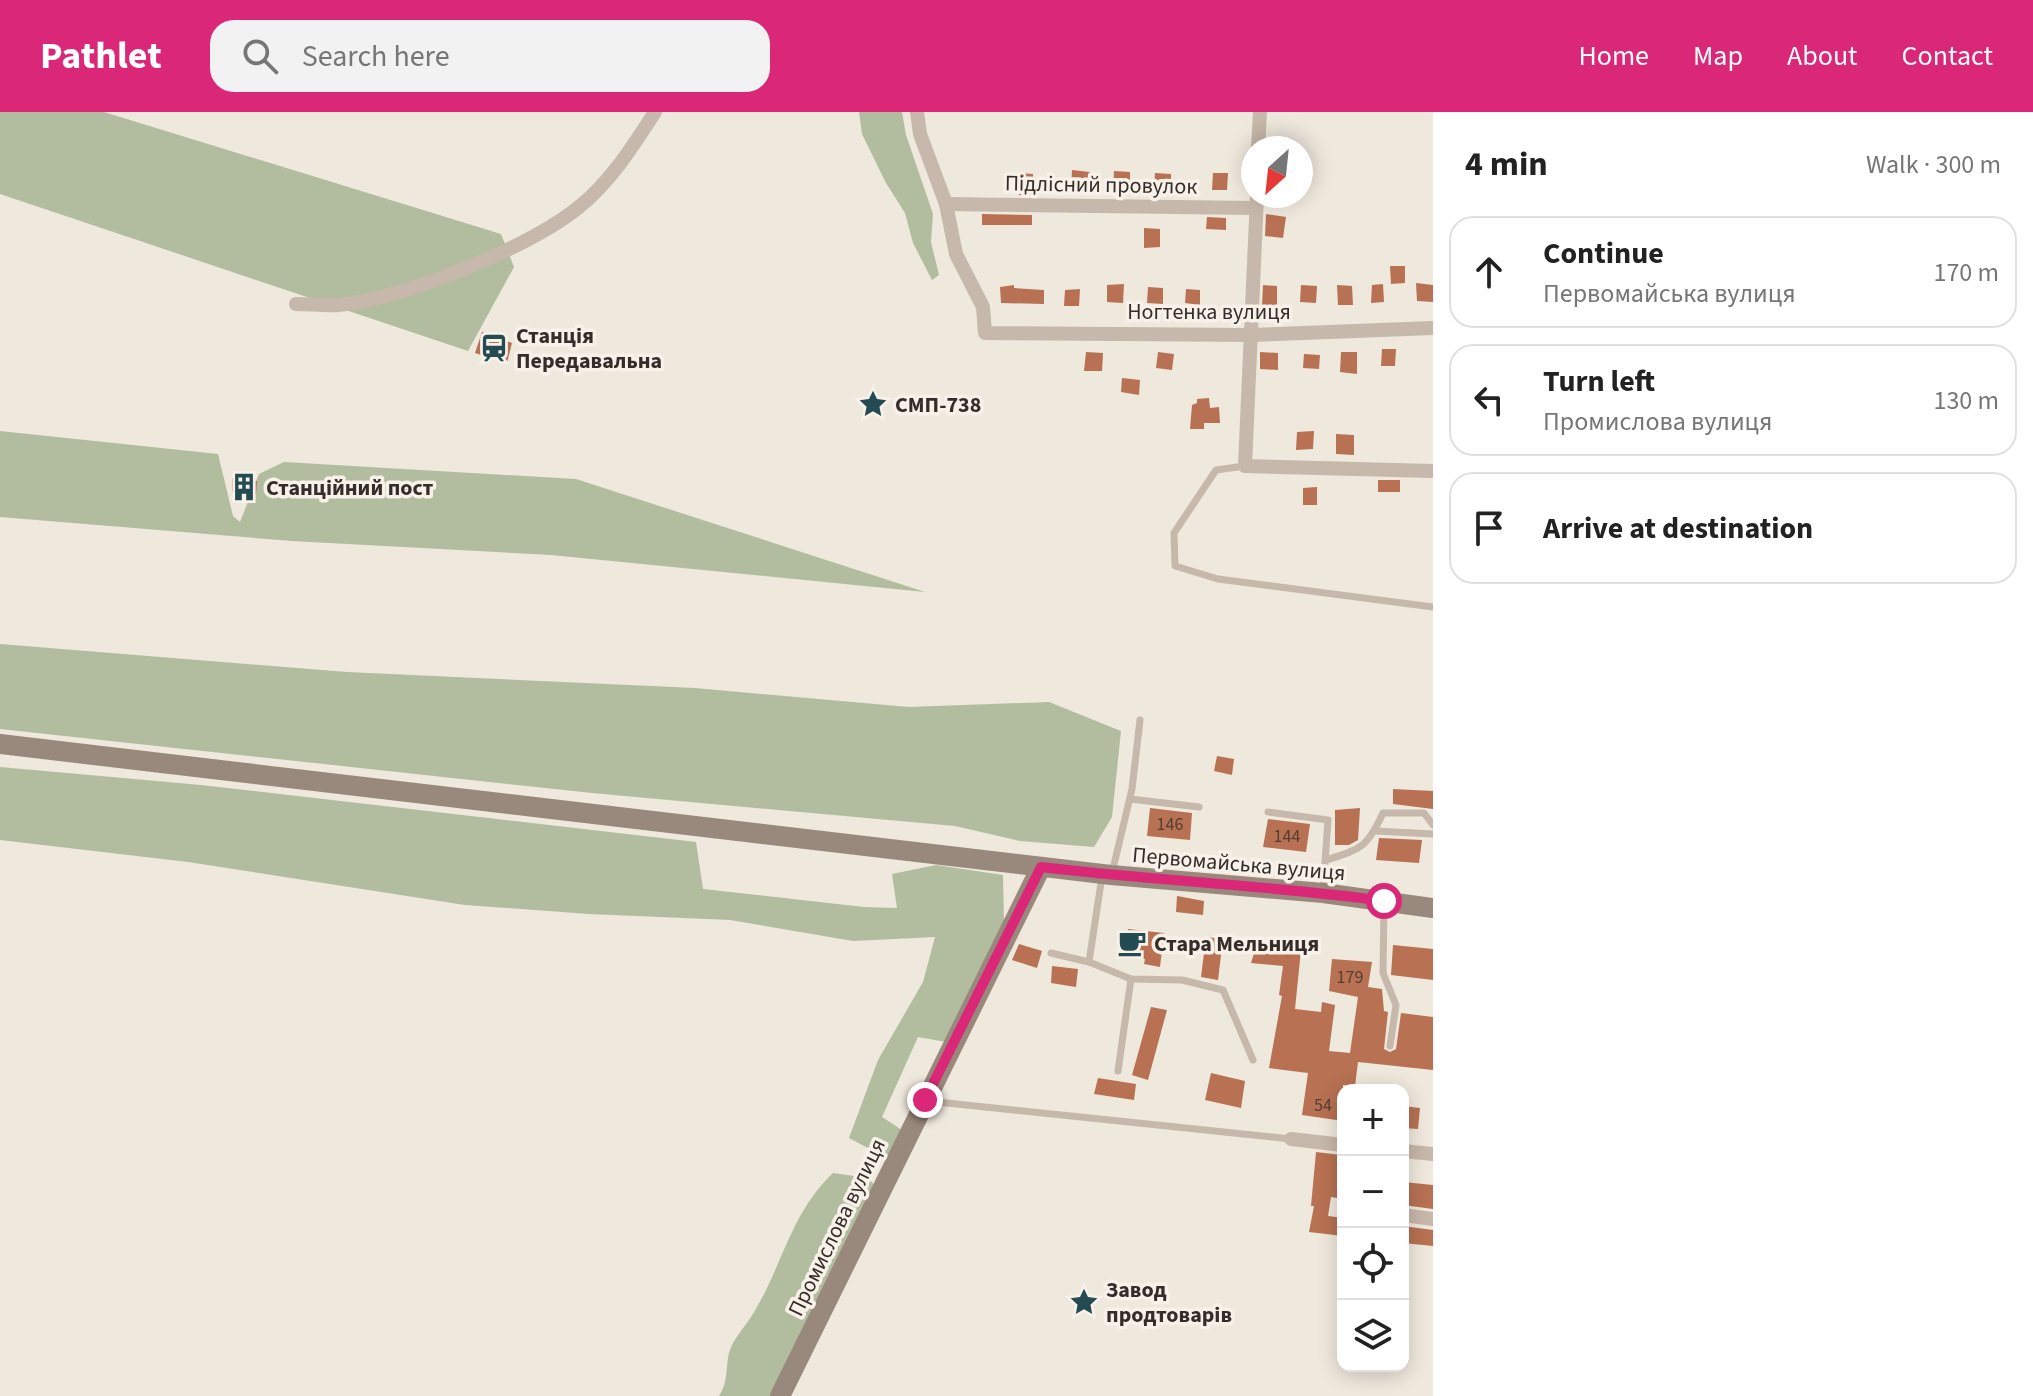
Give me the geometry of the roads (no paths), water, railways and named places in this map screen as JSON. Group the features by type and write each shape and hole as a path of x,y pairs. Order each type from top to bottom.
{"street":[{"path":"296,304 338,305 394,294 507,251 579,207 624,161 655,112"},
{"path":"917,112 920,134 946,204"},
{"path":"1259,136 1260,112"},
{"name":"Підлісний провулок","path":"946,204 1241,202"},
{"name":"Ногтенка вулиця","path":"946,204 956,254 983,307 985,333 1251,335 1433,328"},
{"path":"1256,208 1245,466 1433,471"},
{"name":"Первомайська вулиця","path":"0,744 1107,875 1323,893 1433,908"},
{"name":"Промислова вулиця","path":"781,1395 1041,867"},
{"path":"1291,1139 1337,1144"},
{"path":"1409,1152 1433,1154"},
{"path":"1409,1216 1433,1219"}],"lane":[{"path":"1245,466 1216,470 1174,533 1175,566 1218,579 1433,607"},
{"path":"1089,962 1107,875 1130,799 1140,720"},
{"path":"1130,799 1199,807"},
{"path":"1268,812 1328,820 1323,893"},
{"path":"1326,860 1360,849 1375,831 1383,813 1424,813 1433,825"},
{"path":"1375,831 1433,834"},
{"path":"1384,901 1383,973 1396,1005 1390,1046"},
{"path":"1051,953 1089,962 1131,979 1182,980 1223,990 1253,1060"},
{"path":"1118,1071 1131,979"},
{"path":"925,1100 1291,1139"}],"place":[{"name":"Станція Передавальна","path":"494,348"},
{"name":"СМП-738","path":"873,404"},
{"name":"Станційний пост","path":"244,487"},
{"name":"Стара Мельниця","path":"1132,943"},
{"name":"Завод продтоварів","path":"1084,1302"}]}
